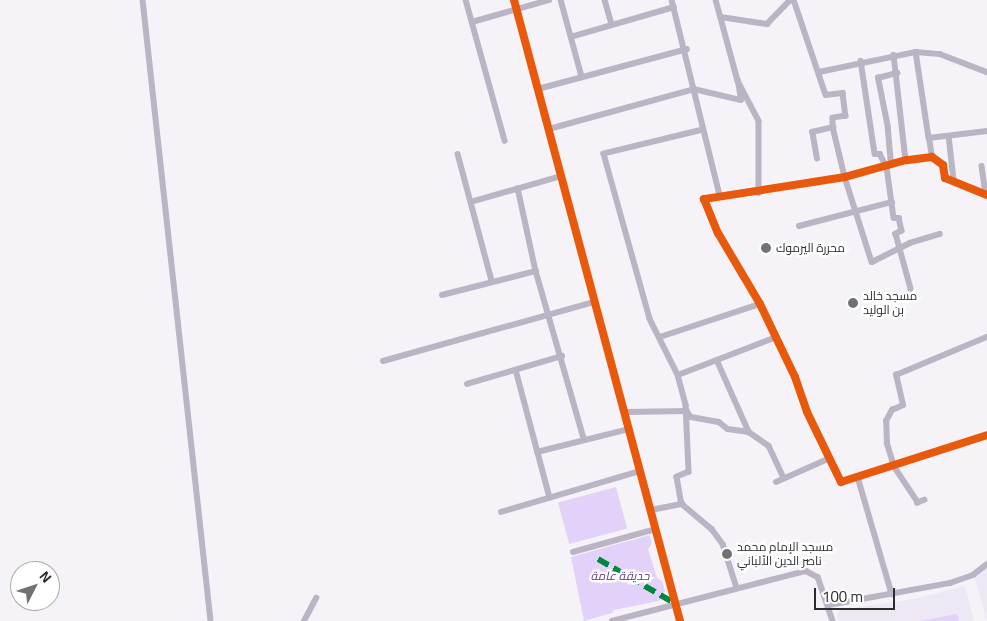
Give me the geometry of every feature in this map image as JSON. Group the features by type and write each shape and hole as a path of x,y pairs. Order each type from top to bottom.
{"street":[{"path":"143,0 211,621"},
{"path":"466,0 504,142"},
{"path":"514,0 680,621"},
{"path":"472,22 549,0"},
{"path":"561,0 582,78"},
{"path":"604,0 612,25"},
{"path":"672,0 687,49 703,130 720,195"},
{"path":"549,129 694,89 741,100 738,81 716,0"},
{"path":"721,17 767,24 790,0"},
{"path":"794,0 826,95 842,93 846,116 833,118 833,127 845,178 872,262 901,248 940,234"},
{"path":"571,37 674,7"},
{"path":"538,89 687,49"},
{"path":"819,72 861,61 916,52 940,54 987,72"},
{"path":"916,52 932,157"},
{"path":"894,55 906,160"},
{"path":"861,61 875,154 880,154 889,166"},
{"path":"896,73 878,78 888,128 889,166 894,218 899,218 902,231 896,234 914,300"},
{"path":"738,81 759,121 761,133 759,193"},
{"path":"817,159 812,132 833,127"},
{"path":"703,130 604,154 650,320 678,374 687,412 689,472 677,477 682,504 712,529 724,544 737,588"},
{"path":"929,138 987,131"},
{"path":"949,136 954,180"},
{"path":"458,154 492,281"},
{"path":"986,195 954,180 945,178 943,165 932,157 906,160 845,178 759,193 720,195 704,199 709,214 760,304 774,338 795,377 806,412 828,459 842,482 894,467 987,435"},
{"path":"982,166 986,195"},
{"path":"471,202 561,176"},
{"path":"518,188 536,271 551,314 584,438"},
{"path":"799,226 892,202"},
{"path":"442,295 536,271"},
{"path":"383,361 595,302"},
{"path":"660,337 760,304"},
{"path":"925,500 918,503 894,467 884,429 892,410 903,405 896,375 987,337"},
{"path":"678,374 774,338"},
{"path":"467,384 562,356"},
{"path":"717,360 749,432"},
{"path":"516,370 550,498"},
{"path":"625,412 687,412"},
{"path":"687,412 691,417 719,422 728,430 749,432 769,446 784,478"},
{"path":"537,452 584,438 629,429"},
{"path":"776,482 828,459"},
{"path":"501,512 640,471"},
{"path":"858,477 892,594"},
{"path":"651,510 682,504"},
{"path":"572,552 656,529"},
{"path":"829,605 957,581 987,564"},
{"path":"612,621 737,588 813,572 818,577 833,621"},
{"path":"304,621 316,598"}],"shaded area":[{"path":"987,567 987,621 974,576"},
{"path":"965,586 974,621 839,621 837,614 840,610 913,599"}],"green space":[{"path":"616,487 627,529 569,544 558,503"},
{"name":"حديقة عامة","path":"650,535 652,544 648,549 657,578 662,581 665,591 659,601 614,610 612,613 584,621 571,557"},
{"path":"957,614 959,621 920,621"}],"marked path":[{"path":"598,559 676,604"}],"cycle path":[{"path":"514,0 680,621"},
{"path":"987,195 945,178 943,165 932,157 906,160 845,177 704,199 718,233 760,304 795,377 807,412 841,482 987,435"}],"place":[{"name":"محررة اليرموك","path":"766,248"},
{"name":"مسجد خالد بن الوليد","path":"853,303"},
{"name":"مسجد الإمام محمد ناصر الدين الألباني","path":"727,554"}]}
